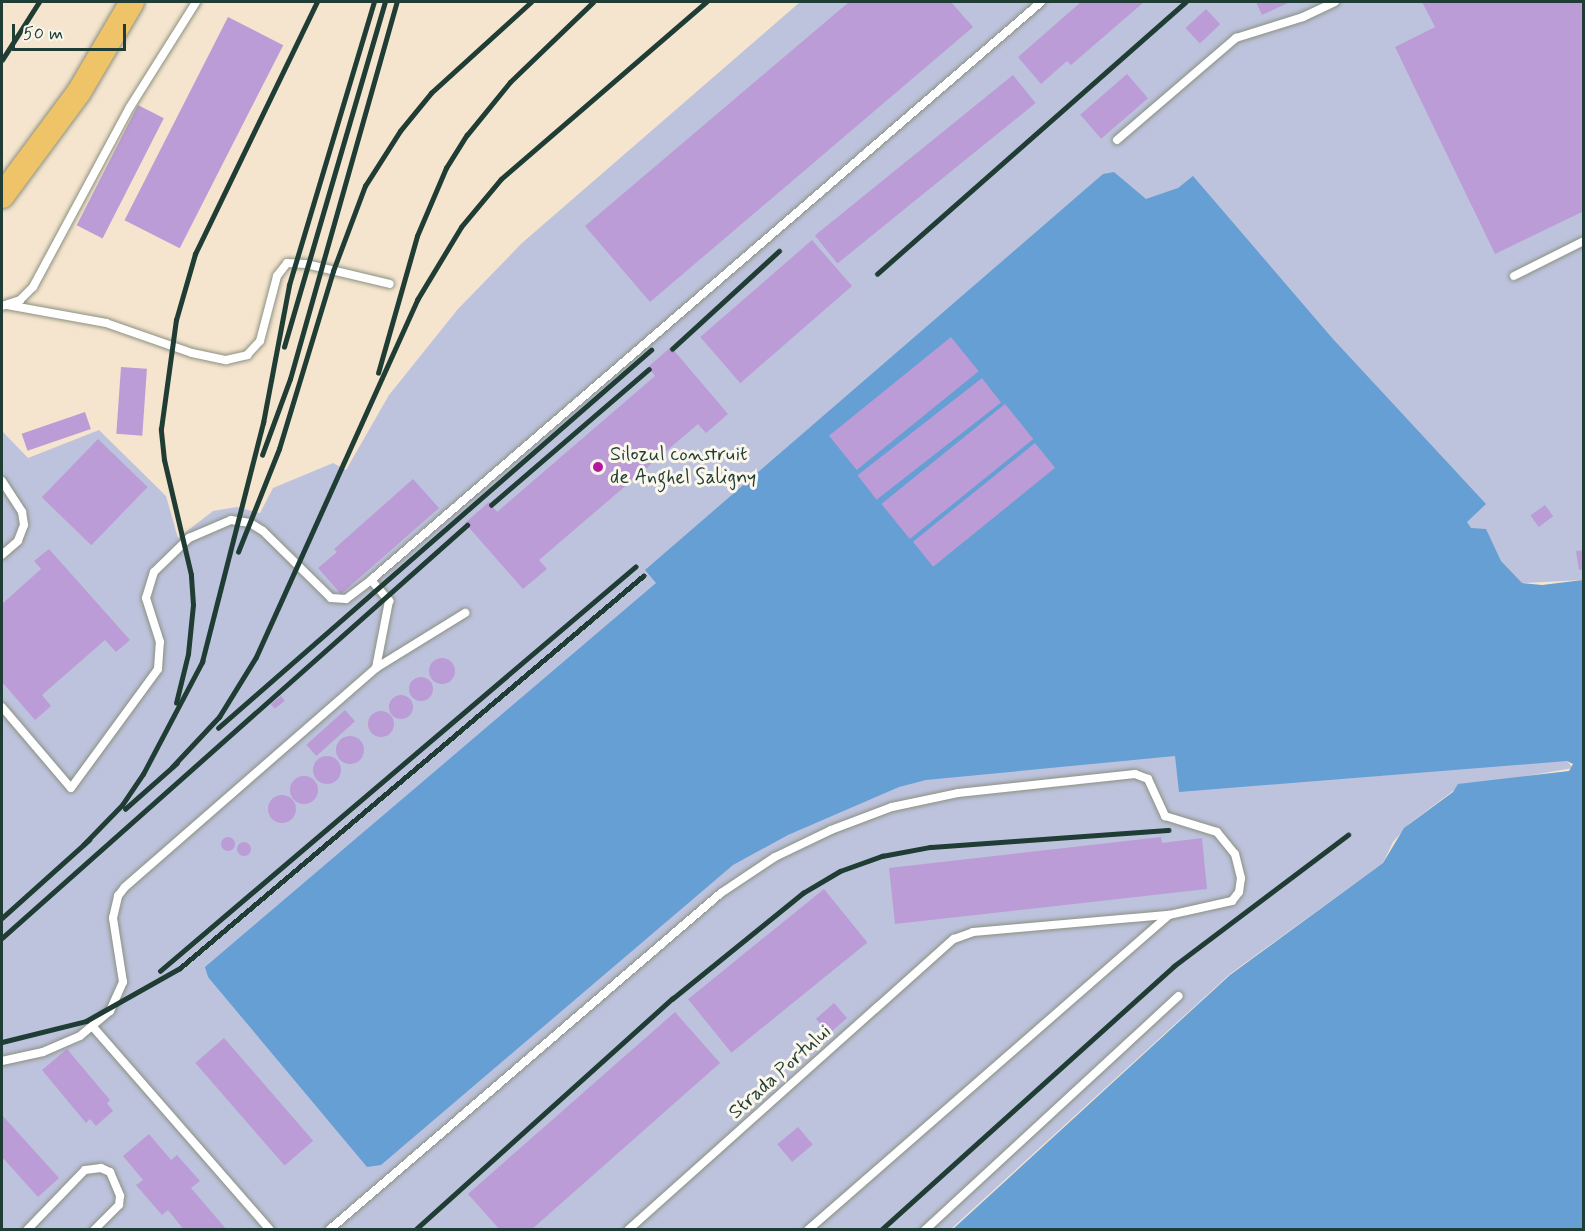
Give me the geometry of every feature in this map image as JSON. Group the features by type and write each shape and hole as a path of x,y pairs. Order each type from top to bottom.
{"main road":[{"path":"2,196 79,92 132,2"}],"lane":[{"path":"4,306 33,287 130,107 196,2"},
{"path":"2,708 71,788 158,669 160,642 146,598 154,572 189,538 223,522 240,519 263,531 331,598 346,599 371,580 1041,2"},
{"path":"1117,140 1236,38 1303,17 1335,2"},
{"path":"1514,276 1584,241"},
{"path":"4,306 106,323 192,353 226,360 247,355 260,341 277,276 287,263 306,264 390,284"},
{"path":"2,481 22,512 24,525 18,541 2,555"},
{"path":"371,580 389,602 376,668"},
{"path":"2,1061 43,1052 93,1027 115,1003 123,982 113,918 118,896 125,887 376,668 465,613"},
{"path":"329,1230 722,893 775,857 841,826 892,807 958,793 1135,774 1148,779 1165,816 1217,832 1235,854 1241,878 1239,892 1222,906 1169,915 807,1230"},
{"name":"Strada Portului","path":"628,1230 954,939 973,932 1169,915"},
{"path":"925,1230 1179,996"},
{"path":"93,1027 270,1230"},
{"path":"27,1230 85,1170 101,1168 110,1172 120,1196 119,1205 93,1230"}],"shaded area":[{"path":"800,2 1583,2 1583,580 1522,583 1567,761 1573,768 1457,788 1409,824 1393,842 1383,863 1230,974 951,1229 2,1229 2,431 28,458 99,430 166,496 178,538 213,511 237,507 260,513 273,488 333,463 346,470 389,395 458,309 522,243"}],"water":[{"path":"1114,172 1146,199 1178,188 1193,176 1333,339 1486,504 1467,522 1471,528 1486,529 1501,561 1522,583 1542,585 1583,580 1583,1229 953,1229 1230,975 1383,863 1404,828 1453,792 1458,784 1569,771 1573,764 1567,761 1179,792 1175,756 926,780 899,787 788,835 733,865 381,1165 367,1167 208,977 205,967 656,583 645,570 1103,174"}],"building":[{"path":"849,2 951,2 973,27 650,302 585,226"},
{"path":"1081,2 1144,2 1071,65 1067,61 1041,84 1018,57"},
{"path":"1256,2 1290,2 1262,15"},
{"path":"1422,2 1584,2 1584,211 1495,254 1395,47 1435,27"},
{"path":"1206,9 1220,24 1200,43 1186,28"},
{"path":"228,17 283,45 180,248 124,220"},
{"path":"1127,74 1148,98 1101,139 1080,115"},
{"path":"1013,75 1036,103 837,263 815,235"},
{"path":"138,105 164,118 103,238 77,225"},
{"path":"812,240 852,286 740,383 700,337"},
{"path":"951,337 979,371 857,470 829,436"},
{"name":"Silozul construit de Anghel Saligny","path":"671,347 728,414 706,433 698,424 539,560 547,569 523,589 465,523 489,502 497,512 655,376 648,367"},
{"path":"121,367 147,369 142,436 116,434"},
{"path":"982,378 1001,402 877,500 857,475"},
{"path":"1005,404 1033,439 910,539 881,504"},
{"path":"85,412 91,429 28,451 22,434"},
{"path":"98,439 148,487 91,545 42,497"},
{"path":"1035,443 1055,468 933,567 913,542"},
{"path":"413,479 439,508 341,594 318,568 337,552 334,549"},
{"path":"1545,505 1553,516 1539,527 1530,516"},
{"path":"49,549 130,640 116,652 105,640 42,695 51,706 35,720 2,682 2,604 41,569 34,561"},
{"path":"1584,550 1584,569 1579,570 1576,551"},
{"path":"442,658 451,662 455,671 451,680 442,684 433,680 429,671 433,662"},
{"path":"416,677 426,677 433,684 433,694 426,701 416,701 409,694 409,684"},
{"path":"396,695 406,695 413,702 413,712 406,719 396,719 389,712 389,702"},
{"path":"281,696 285,701 275,709 271,704"},
{"path":"345,710 355,721 316,756 306,745"},
{"path":"381,711 390,715 394,724 390,733 381,737 372,733 368,724 372,715"},
{"path":"350,736 360,740 364,750 360,760 350,764 340,760 336,750 340,740"},
{"path":"327,756 337,760 341,770 337,780 327,784 317,780 313,770 317,760"},
{"path":"304,776 314,780 318,790 314,800 304,804 294,800 290,790 294,780"},
{"path":"282,795 292,799 296,809 292,819 282,823 272,819 268,809 272,799"},
{"path":"225,837 231,837 235,844 231,851 225,851 221,847 221,841"},
{"path":"1161,837 1162,843 1202,838 1207,889 895,924 889,868"},
{"path":"241,842 247,842 251,849 247,856 241,856 237,852 237,846"},
{"path":"824,889 867,943 731,1053 688,999"},
{"path":"834,1003 847,1018 829,1034 816,1019"},
{"path":"675,1012 720,1063 531,1230 500,1230 468,1194"},
{"path":"224,1038 313,1141 285,1166 195,1063"},
{"path":"67,1049 110,1100 107,1103 113,1111 96,1126 90,1119 86,1123 42,1070"},
{"path":"2,1115 59,1178 38,1197 2,1157"},
{"path":"798,1127 813,1145 792,1162 777,1144"},
{"path":"149,1134 171,1160 177,1155 200,1181 191,1188 227,1230 184,1230 168,1210 162,1215 136,1185 143,1180 123,1156"}],"railway":[{"path":"2,60 39,2"},
{"path":"176,703 188,654 193,605 191,575 164,460 161,429 176,320 195,254 317,2"},
{"path":"83,845 122,805 143,774 202,662 263,423 289,285 374,2"},
{"path":"284,347 385,2"},
{"path":"262,455 290,379 397,2"},
{"path":"238,552 279,449 333,271 365,186 400,131 431,93 531,2"},
{"path":"378,373 417,236 446,168 467,135 510,82 593,2"},
{"path":"172,767 219,717 256,657 417,300 461,227 501,179 706,2"},
{"path":"877,274 1185,2"},
{"path":"672,349 779,251"},
{"path":"218,728 651,350"},
{"path":"491,505 649,369"},
{"path":"2,938 467,525"},
{"path":"160,971 635,567"},
{"path":"2,1042 86,1021 180,968 643,576"},
{"path":"125,809 177,763"},
{"path":"415,1230 672,999 803,893 840,871 882,856 930,847 1168,830"},
{"path":"881,1230 1174,966 1348,835"},
{"path":"2,918 89,840"}],"place":[{"name":"Silozul construit de Anghel Saligny","path":"598,467"}]}
